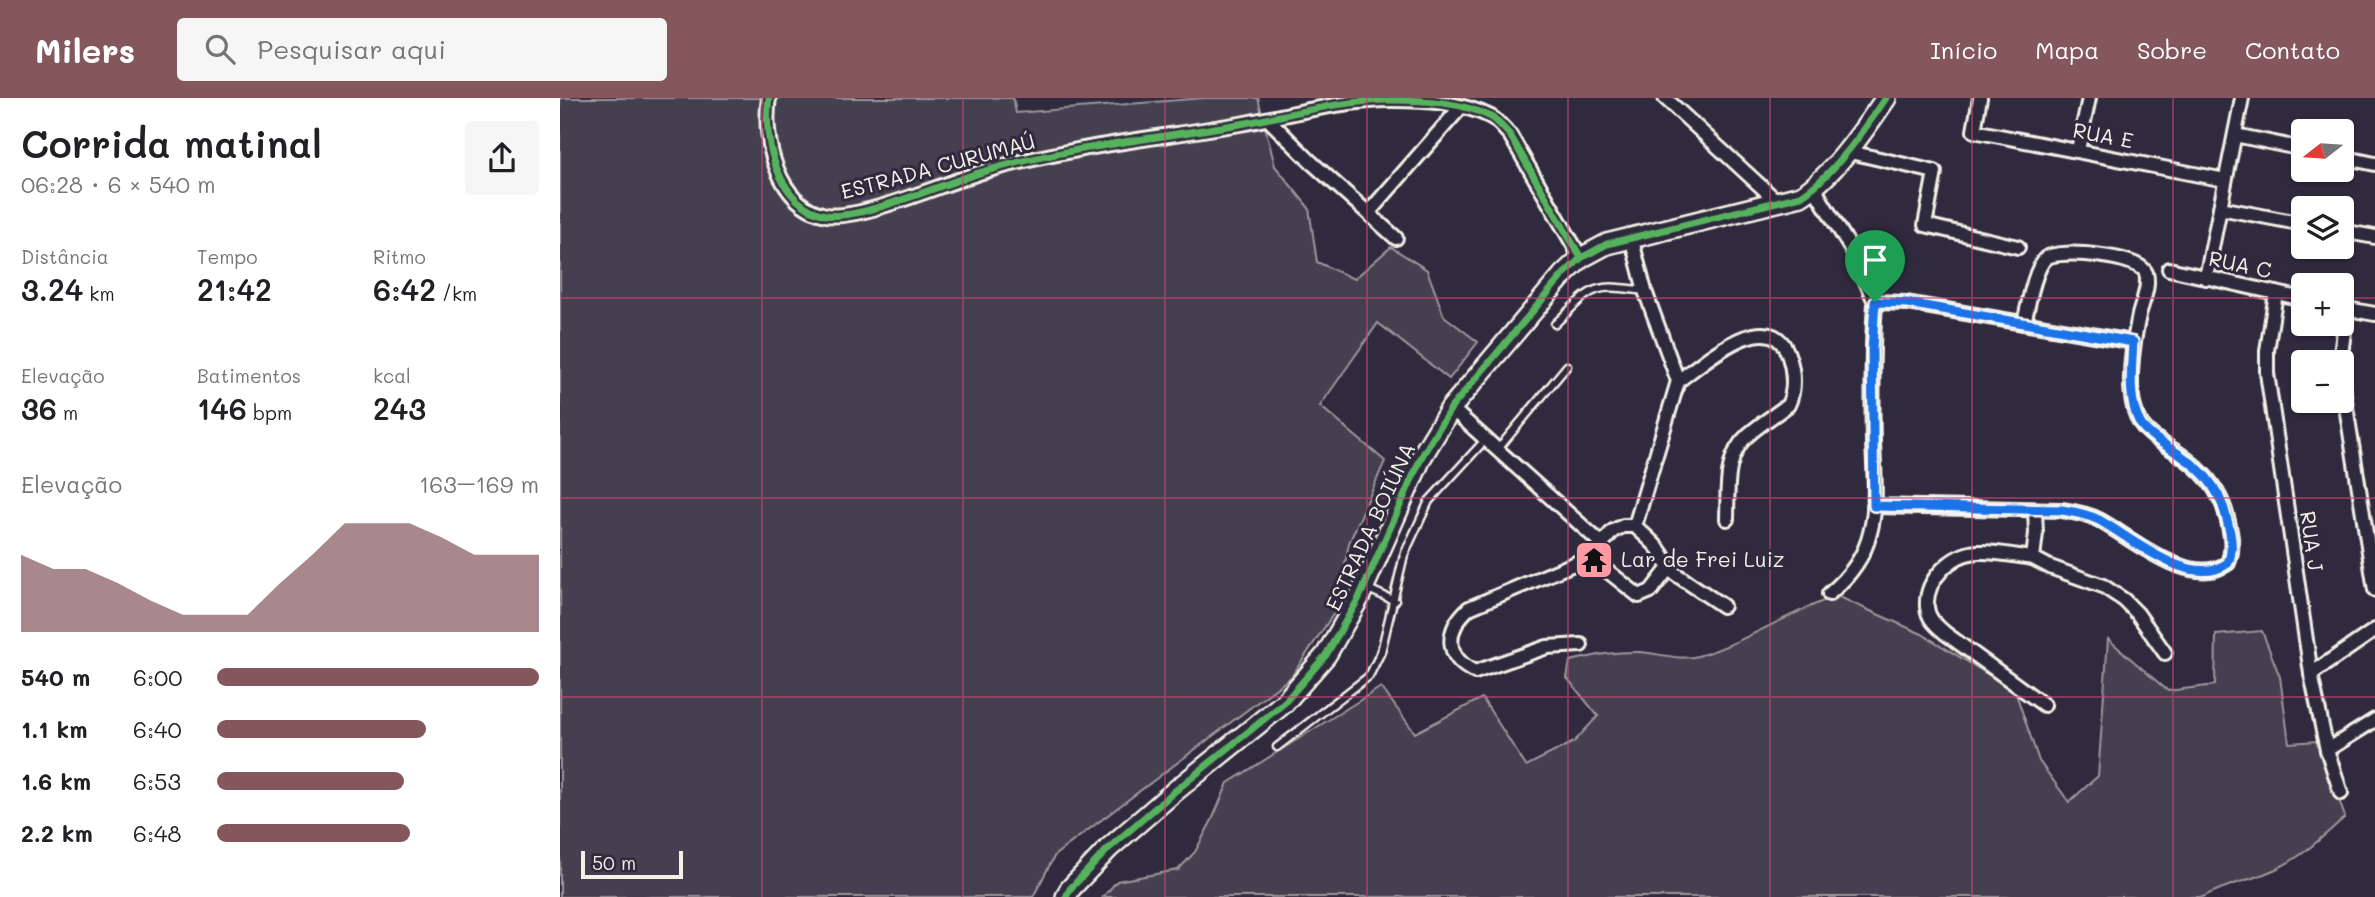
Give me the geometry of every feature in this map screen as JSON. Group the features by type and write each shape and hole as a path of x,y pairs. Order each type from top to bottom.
{"street":[{"name":"ESTRADA CURUMAÚ","path":"769,98 768,139 776,167 803,207 828,215 865,211 990,169 1268,119 1325,106 1391,100 1461,107 1494,119 1510,135 1581,258"},
{"path":"1665,98 1779,203"},
{"name":"ESTRADA BOIÚNA","path":"1066,897 1070,889 1109,848 1284,703 1326,655 1364,588 1422,456 1451,408 1563,275 1581,258 1607,244 1801,196 1814,188 1886,98"},
{"name":"RUA E","path":"1980,98 1974,131 2225,180"},
{"path":"2078,150 2089,98"},
{"path":"2206,278 2242,98"},
{"path":"1369,212 1461,107"},
{"path":"1268,119 1311,162 1396,238"},
{"path":"2235,135 2291,147"},
{"path":"1846,150 1935,172 1925,225 2018,247"},
{"path":"2354,160 2375,164"},
{"path":"1814,188 1853,253 1875,302 1872,351 1874,506 1870,534 1861,557 1845,580 1829,594"},
{"path":"2220,208 2291,221"},
{"path":"2354,233 2375,237"},
{"path":"1631,237 1645,292 1678,381 1634,526"},
{"path":"1874,506 2062,510 2097,519 2176,566 2208,570 2228,563 2232,553 2230,533 2224,506 2211,481 2186,458 2156,439 2140,424 2133,402 2133,342 2147,285 2146,274 2141,266 2126,259 2061,253 2047,257 2039,267 2024,323"},
{"name":"RUA C","path":"2169,269 2291,296"},
{"name":"RUA J","path":"2276,293 2267,351 2267,373 2311,674 2327,750 2341,793"},
{"path":"1875,302 1907,303 2133,342"},
{"path":"2354,311 2375,314"},
{"path":"1678,381 1744,337 1766,333 1777,338 1787,348 1793,369 1791,398 1788,405 1746,437 1733,456 1729,471 1727,519"},
{"path":"1451,408 1601,543"},
{"path":"2347,413 2375,590"},
{"path":"2033,558 2035,511"},
{"path":"1581,645 1547,647 1475,672 1462,665 1453,653 1452,634 1459,618 1469,608 1590,557 1601,543 1623,526 1634,526 1664,556 1668,569 1724,606"},
{"path":"2044,705 1945,634 1931,620 1927,607 1930,589 1944,566 1976,551 2033,558 2103,586 2124,600 2137,613 2165,653"},
{"path":"1590,557 1639,596 1651,591 1668,569"},
{"path":"2311,674 2375,630"},
{"path":"2327,750 2375,720"}],"lane":[{"path":"1555,324 1588,292 1597,288 1610,286 1645,292"},
{"path":"1498,449 1567,366"},
{"path":"1277,747 1369,676 1381,652 1404,555 1429,501 1486,439"},
{"path":"1364,588 1395,601"}],"shaded area":[{"path":"560,98 1013,98 1016,113 1204,98 1258,98 1275,166 1309,208 1317,262 1354,279 1391,247 1427,270 1444,316 1478,342 1449,379 1378,323 1320,406 1385,461 1349,543 1336,610 1291,677 1055,855 1033,897 560,897"},
{"path":"1837,596 1922,634 2015,691 2039,761 2069,802 2098,776 2108,639 2168,691 2215,685 2216,635 2262,631 2280,677 2289,743 2318,741 2345,817 2289,862 2203,897 1103,897 1117,881 1178,870 1195,852 1228,783 1381,687 1415,733 1482,698 1526,766 1574,742 1598,716 1567,678 1570,661 1630,652 1677,657 1698,656"}],"cycle path":[{"path":"769,98 768,133 777,169 796,199 809,209 826,215 861,212 989,170 1083,149 1240,124 1354,102 1404,100 1455,105 1491,117 1510,135 1581,258"},
{"path":"1066,897 1070,889 1109,848 1284,703 1326,655 1359,598 1422,456 1451,408 1563,275 1581,258 1607,244 1801,196 1837,164 1886,98"}],"place":[{"name":"Lar de Frei Luiz","path":"1594,560"}],"route":[{"path":"1875,302 1907,303 2133,342 2133,402 2140,424 2156,439 2186,458 2211,481 2224,506 2230,533 2232,553 2228,563 2208,570 2176,566 2097,519 2062,510 1874,506 1872,351 1875,302"}]}
